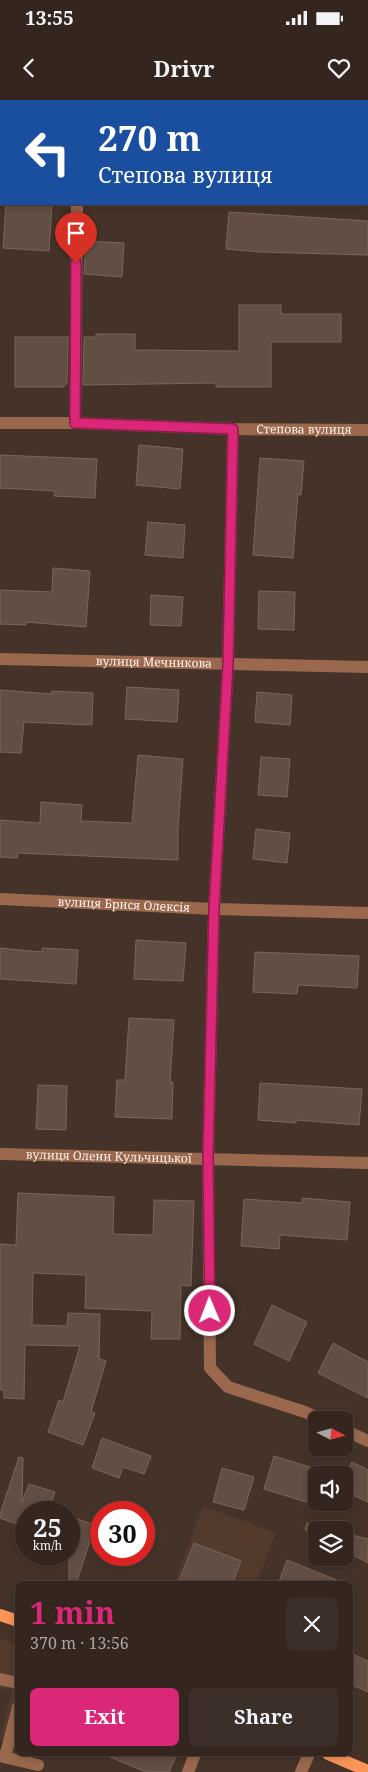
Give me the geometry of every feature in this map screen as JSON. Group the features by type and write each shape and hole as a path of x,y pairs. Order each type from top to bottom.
{"main road":[{"path":"0,1615 15,1620"},
{"path":"333,1756 368,1771"}],"street":[{"path":"75,423 77,205"},
{"name":"Степова вулиця","path":"0,423 75,423 233,429 368,430"},
{"path":"233,429 228,664 214,909 208,1158 210,1368 228,1387 308,1413"},
{"name":"вулиця Мечникова","path":"0,658 368,667"},
{"name":"вулиця Брися Олексія","path":"0,899 214,909 368,913"},
{"name":"вулиця Олени Кульчицької","path":"0,1154 368,1163"},
{"path":"353,1434 368,1441"},
{"path":"0,1679 15,1682"},
{"path":"15,1716 3,1756 39,1764"},
{"path":"188,1772 194,1756"},
{"path":"301,1772 308,1756"}],"shaded area":[{"path":"203,1506 276,1533 257,1581 175,1581"},
{"path":"0,1638 15,1644 15,1743 0,1739 11,1691 0,1688"}],"building":[{"path":"6,205 52,205 49,251 3,248"},
{"path":"229,212 368,221 368,255 260,252 226,249"},
{"path":"86,241 124,243 122,277 84,274"},
{"path":"239,305 281,305 281,314 341,314 341,342 271,342 271,387 216,387 216,383 83,385 84,337 96,337 96,334 135,334 135,350 239,351"},
{"path":"15,337 68,337 67,384 64,384 64,387 15,387"},
{"path":"139,445 183,449 180,489 136,485"},
{"path":"0,455 97,459 95,498 54,496 55,491 0,488"},
{"path":"260,458 304,461 301,495 298,494 293,558 253,555"},
{"path":"148,522 185,525 183,558 145,555"},
{"path":"53,568 90,571 86,627 26,622 26,625 0,624 0,590 52,592"},
{"path":"259,591 295,592 294,630 258,629"},
{"path":"151,595 183,597 181,626 150,625"},
{"path":"127,687 179,690 177,722 125,719"},
{"path":"0,690 52,694 52,691 93,693 92,725 24,722 21,753 0,752"},
{"path":"257,692 292,695 290,725 255,722"},
{"path":"138,755 183,759 178,828 178,860 18,853 17,858 0,857 0,820 40,823 41,802 82,805 81,821 132,823"},
{"path":"261,757 290,759 287,797 258,795"},
{"path":"256,829 290,833 287,863 253,859"},
{"path":"136,940 186,943 183,981 134,979"},
{"path":"0,948 42,952 42,948 78,950 76,984 0,979"},
{"path":"255,952 359,956 357,988 298,985 297,994 253,992"},
{"path":"129,1018 174,1020 170,1082 173,1082 172,1119 115,1117 117,1080 125,1080"},
{"path":"260,1083 362,1089 359,1125 296,1120 296,1123 258,1120"},
{"path":"38,1085 67,1086 66,1130 36,1129"},
{"path":"18,1193 114,1197 113,1234 153,1235 154,1200 194,1201 191,1286 181,1285 180,1339 151,1339 152,1311 85,1308 86,1275 33,1273 32,1325 67,1326 68,1313 100,1314 99,1359 106,1361 91,1412 95,1413 83,1445 48,1432 59,1400 63,1402 80,1346 25,1345 24,1399 4,1398 4,1390 0,1390 0,1244 16,1245"},
{"path":"302,1198 350,1202 347,1240 280,1235 279,1249 241,1246 244,1199 302,1203"},
{"path":"272,1305 307,1322 289,1361 254,1344"},
{"path":"333,1343 368,1362 368,1398 318,1373"},
{"path":"102,1438 151,1456 144,1474 123,1467 119,1478 92,1468"},
{"path":"274,1456 308,1467 308,1503 264,1489"},
{"path":"19,1457 23,1458 22,1501 15,1501 15,1523 0,1518"},
{"path":"352,1462 368,1470 368,1502 353,1495 353,1466 350,1466"},
{"path":"222,1468 254,1477 244,1510 213,1502"},
{"path":"29,1484 55,1492 52,1501 22,1501"},
{"path":"80,1520 90,1523 90,1541 77,1581 69,1581 69,1566 80,1566"},
{"path":"307,1523 308,1523 308,1532 305,1530"},
{"path":"353,1535 368,1539 368,1563 353,1555"},
{"path":"194,1543 241,1561 233,1581 179,1581"},
{"path":"287,1560 339,1581 279,1581"},
{"path":"353,1654 368,1661 368,1692 353,1685"},
{"path":"108,1756 176,1756 169,1772 146,1772"}],"route":[{"path":"76,263 75,423 233,429 228,664 214,909 208,1158 210,1311"}]}
